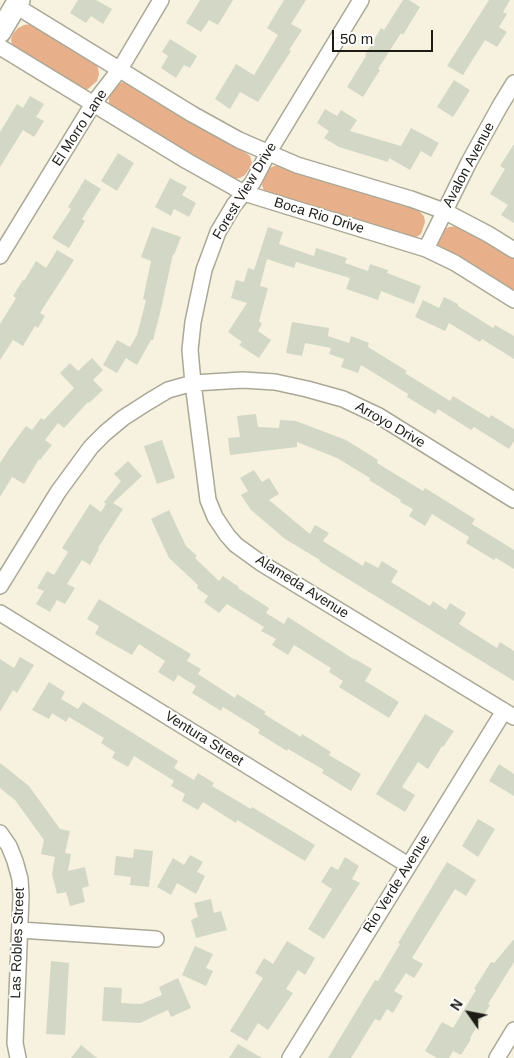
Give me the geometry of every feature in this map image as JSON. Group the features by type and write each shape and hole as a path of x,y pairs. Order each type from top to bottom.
{"street":[{"name":"El Morro Lane","path":"0,256 93,104 120,69 161,0"},
{"name":"Forest View Drive","path":"193,383 190,350 195,312 204,270 218,232 234,205 253,182 268,153 362,0"},
{"path":"0,32 18,3 192,114 238,140 297,164 444,211 514,250"},
{"name":"Boca Rio Drive","path":"0,46 187,161 244,193 426,249 455,263 514,300"},
{"name":"Avalon Avenue","path":"426,249 473,154 514,83"},
{"name":"Arroyo Drive","path":"193,383 243,380 275,382 343,399 379,416 514,500"},
{"path":"0,586 58,492 91,447 123,418 148,402 168,390 193,383"},
{"name":"Alameda Avenue","path":"193,383 208,500 215,517 236,545 261,563 509,714"},
{"name":"Ventura Street","path":"0,613 408,865"},
{"name":"Rio Verde Avenue","path":"290,1058 408,865 509,714"},
{"name":"Las Robles Street","path":"0,833 15,861 20,880 20,930 15,1043 18,1058"},
{"path":"20,930 156,940"},
{"path":"497,1058 514,1030"}],"shaded area":[{"path":"31,24 94,62 99,74 97,81 88,89 83,90 16,51 12,45 11,39 13,34 18,28"},
{"path":"124,82 133,85 250,156 252,163 245,175 234,179 225,176 112,110 109,98 112,90 118,84"},
{"path":"285,166 418,210 424,216 425,222 421,234 412,240 271,196 264,191 262,185 270,168"},
{"path":"458,226 514,257 514,294 439,250 438,243 443,230"}],"building":[{"path":"78,0 96,0 112,9 103,24 91,16 86,23 70,13"},
{"path":"200,0 233,0 218,25 209,20 201,32 186,23"},
{"path":"284,0 306,0 291,24 302,30 289,50 291,51 258,102 240,92 230,109 215,99 236,64 254,75 278,35 267,28"},
{"path":"403,0 409,0 420,7 403,35 401,33 378,69 380,70 363,97 347,87 381,28 384,30"},
{"path":"489,0 510,0 503,12 507,14 499,27 507,32 497,47 485,40 463,75 447,66"},
{"path":"170,39 197,56 190,68 184,65 176,78 161,68 168,56 162,52"},
{"path":"454,80 470,90 453,117 437,107"},
{"path":"30,96 44,104 36,117 44,121 34,137 23,130 0,167 0,132 17,104 23,108"},
{"path":"325,109 337,116 341,110 357,120 350,131 401,146 411,128 439,143 431,157 421,151 410,170 389,158 388,162 339,147 324,138 329,131 317,123"},
{"path":"514,144 514,223 501,215 508,205 490,194 505,169 500,166"},
{"path":"118,153 134,163 117,191 101,181"},
{"path":"170,178 187,187 182,195 196,203 189,217 174,209 171,216 155,207"},
{"path":"85,179 101,189 82,219 85,221 69,248 52,238 71,209 68,207"},
{"path":"152,227 181,237 173,254 153,340 151,340 137,365 126,358 117,373 103,365 117,340 130,347 137,335 146,300 143,299 151,261 141,257"},
{"path":"268,227 283,232 279,244 314,256 316,248 347,258 345,263 368,271 370,264 388,270 387,273 421,286 414,304 381,291 378,300 346,289 350,278 296,262 294,268 267,259 260,286 268,288 259,321 262,324 258,331 271,340 259,358 239,345 242,342 228,332 247,303 231,298 236,280 244,282 248,268 254,270"},
{"path":"57,250 74,260 40,313 45,316 38,328 35,326 23,346 13,340 0,360 0,324 16,298 13,296 36,261 46,268"},
{"path":"444,297 458,304 458,306 493,328 495,325 514,336 514,359 482,339 480,342 449,323 445,331 415,317 423,300 439,308"},
{"path":"292,322 329,328 328,336 349,343 351,336 369,343 368,347 450,401 453,396 489,418 491,415 514,429 514,441 509,449 474,427 471,430 438,409 435,414 407,397 408,394 361,365 358,373 341,367 344,359 329,354 331,348 305,343 302,356 286,353"},
{"path":"92,358 103,370 93,380 103,390 88,402 64,428 58,423 45,440 52,445 39,459 24,484 12,477 0,497 0,463 9,449 26,426 32,430 41,418 44,420 74,388 60,373 70,363 78,371"},
{"path":"256,414 258,427 279,428 280,420 296,421 346,440 378,460 377,463 423,491 425,488 475,519 472,524 514,550 514,569 496,558 494,560 466,543 469,537 432,514 425,526 409,516 413,509 369,480 370,478 337,458 297,442 297,447 230,455 228,438 240,437 237,416"},
{"path":"162,440 175,478 157,484 144,446"},
{"path":"128,461 142,476 113,503 123,509 98,548 90,565 82,560 67,584 75,588 65,604 57,600 50,612 36,604 44,591 37,588 47,571 54,575 68,552 62,548 90,504 101,512 106,504 104,502 121,481 114,474"},
{"path":"254,470 262,482 269,478 279,494 269,500 310,534 315,525 329,533 323,541 363,566 365,561 378,568 382,561 398,571 391,582 430,606 433,601 446,610 450,603 466,613 459,624 497,648 500,642 514,651 514,681 285,539 251,510 241,495 248,491 240,478"},
{"path":"169,510 186,546 197,556 195,558 219,581 223,576 269,608 266,613 284,624 288,617 372,669 365,681 399,702 389,718 339,687 343,681 329,672 331,668 294,645 288,655 272,645 276,639 261,631 264,627 227,604 219,613 204,602 208,596 197,588 198,585 169,558 151,519"},
{"path":"99,599 191,654 187,661 201,669 198,674 235,698 237,694 266,712 264,714 301,737 302,734 331,752 329,755 361,774 351,791 322,773 324,770 288,749 287,751 258,733 260,730 223,707 221,711 192,693 196,686 178,675 174,682 158,672 165,661 139,644 132,655 95,634 99,626 87,619"},
{"path":"20,657 34,665 17,693 13,690 0,712 0,659 14,668"},
{"path":"49,682 65,692 61,699 78,709 83,702 178,761 174,768 194,780 198,773 214,783 212,786 251,809 252,807 315,845 305,861 237,820 236,823 203,802 198,810 182,801 185,794 171,786 174,781 134,756 128,767 112,758 115,752 101,743 104,738 69,717 66,722 52,713 49,719 32,710"},
{"path":"425,714 454,731 428,769 418,762 402,787 415,795 405,812 376,794"},
{"path":"0,763 29,786 60,829 70,831 65,853 71,854 68,871 85,867 89,886 82,888 85,902 70,906 66,892 57,894 52,874 55,857 41,854 44,840 15,800 0,788"},
{"path":"499,764 514,774 514,796 489,781"},
{"path":"478,819 495,829 478,857 462,846"},
{"path":"134,849 153,851 149,887 130,885 131,877 114,875 116,856 133,858"},
{"path":"190,855 203,862 197,872 205,876 196,894 177,883 171,895 157,887 173,858 184,865"},
{"path":"345,857 359,866 352,879 360,883 324,939 308,929 332,889 321,882 331,866 338,870"},
{"path":"447,862 476,880 466,896 455,889 412,958 423,964 414,978 406,973 394,991 403,996 393,1013 387,1009 380,1021 375,1019 351,1058 328,1058 375,980 378,981 400,944 398,943"},
{"path":"211,899 214,913 221,911 227,930 196,938 191,920 198,917 194,903"},
{"path":"514,939 514,962 488,1004 490,1005 461,1055 453,1051 449,1058 437,1058 425,1051 442,1022 453,1028 491,962 494,963"},
{"path":"287,941 315,958 305,975 298,970 286,989 293,993 268,1030 258,1023 247,1041 230,1031 263,978 255,973 264,958 273,964"},
{"path":"195,946 213,954 206,968 213,971 206,986 182,975"},
{"path":"51,961 69,963 65,1035 46,1034"},
{"path":"178,978 191,1008 171,1017 168,1010 140,1023 102,1021 104,987 122,988 121,1003 141,1004 162,995 159,987"},
{"path":"238,1044 262,1058 229,1058"},
{"path":"81,1045 97,1058 71,1058"}]}
